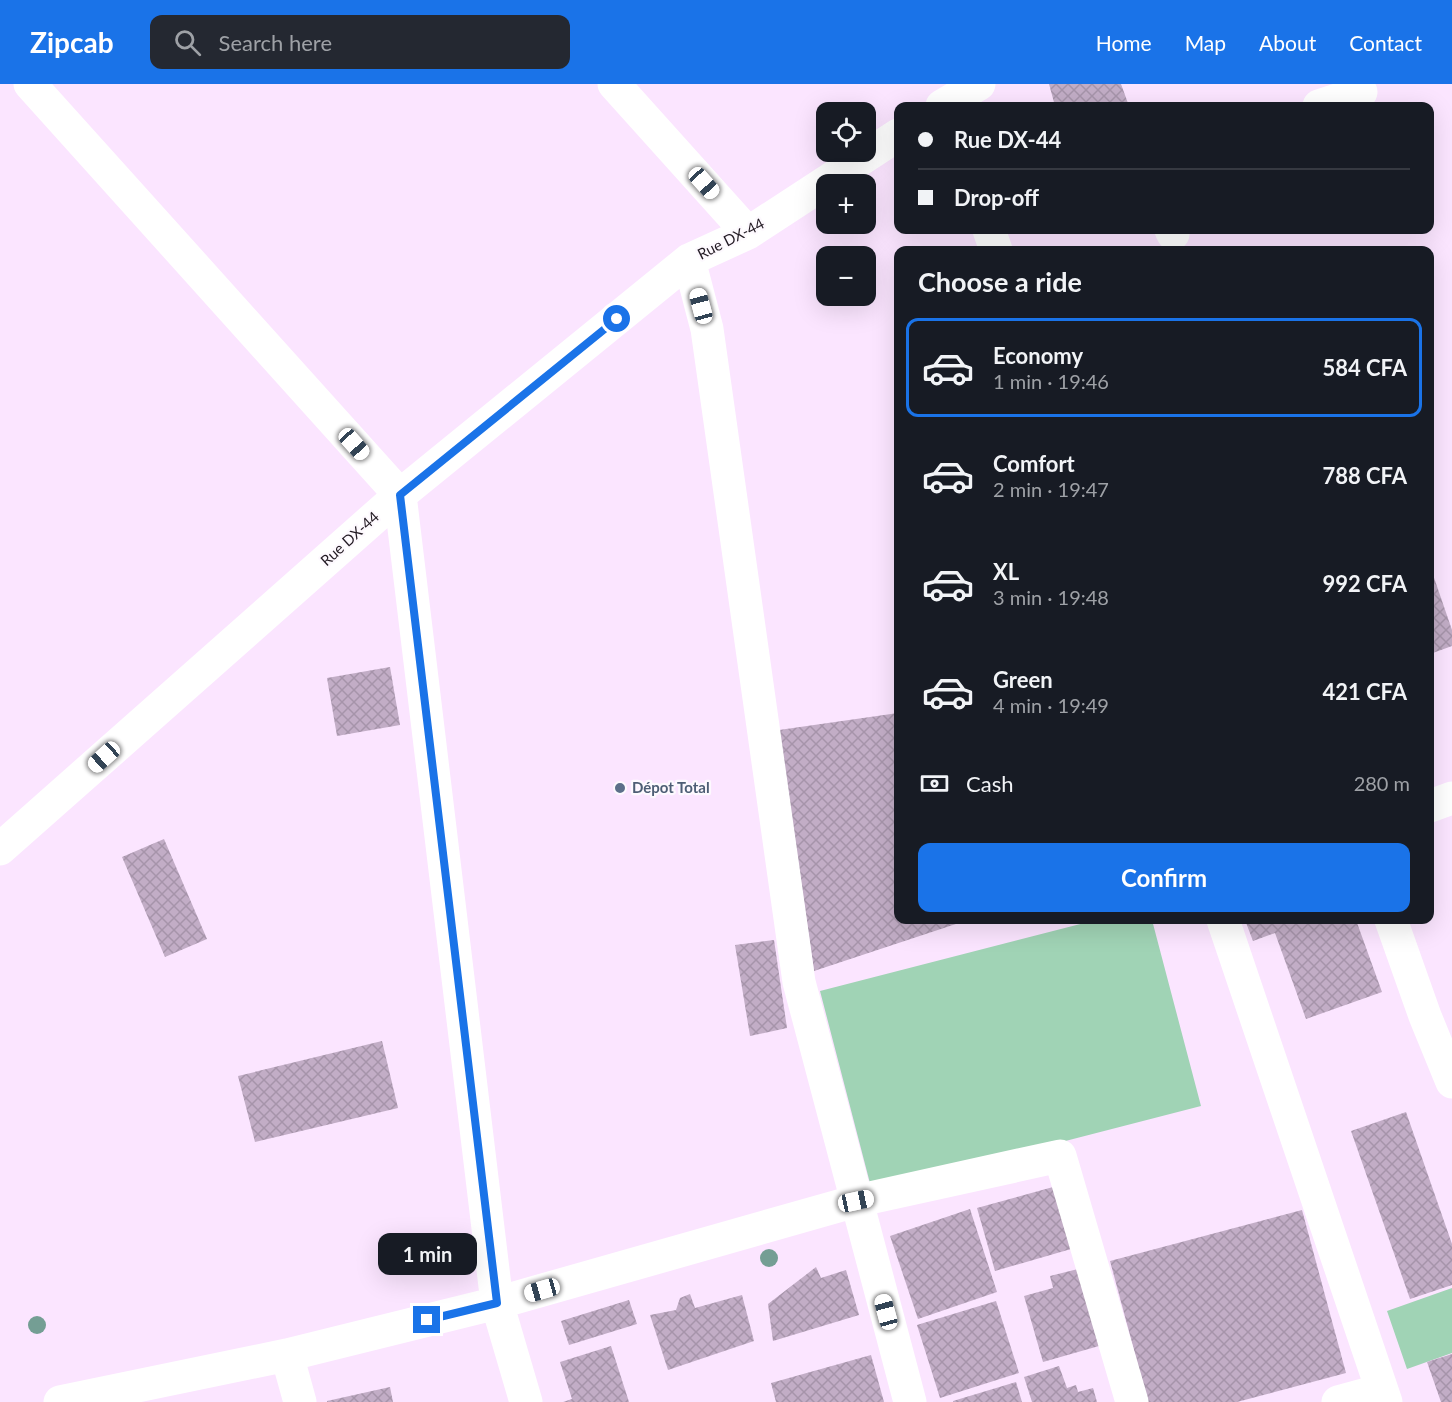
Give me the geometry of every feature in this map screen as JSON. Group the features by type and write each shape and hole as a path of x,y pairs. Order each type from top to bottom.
{"street":[{"path":"30,84 400,495 497,1303 526,1402"},
{"path":"614,84 748,233"},
{"path":"951,102 979,84"},
{"path":"1331,102 1361,92"},
{"name":"Rue DX-44","path":"0,849 400,495 689,260 748,233 894,138"},
{"path":"689,260 707,329 799,982 910,1402"},
{"path":"1434,805 1452,798"},
{"path":"1223,924 1384,1396 1338,1402"},
{"path":"1392,924 1425,1016 1452,1082"},
{"path":"73,1401 287,1354 497,1303 856,1201 1060,1156 1132,1402"},
{"path":"287,1354 300,1402"}],"green space":[{"path":"1080,924 1153,924 1201,1106 872,1191 820,991"},
{"path":"1452,1288 1452,1353 1407,1369 1387,1311"}],"building":[{"path":"1049,84 1121,84 1128,102 1054,102"},
{"path":"1434,578 1452,630 1452,646 1434,653"},
{"path":"390,667 400,725 337,736 327,678"},
{"path":"894,714 894,924 956,924 814,971 779,730"},
{"path":"164,839 207,939 165,957 122,857"},
{"path":"1247,924 1357,924 1382,992 1306,1019 1275,933 1253,941"},
{"path":"774,940 787,1028 750,1036 735,945"},
{"path":"382,1041 398,1108 255,1142 238,1076"},
{"path":"1406,1112 1452,1244 1452,1285 1410,1299 1351,1131"},
{"path":"1053,1187 1071,1249 995,1271 977,1208"},
{"path":"970,1209 997,1292 918,1319 890,1236"},
{"path":"1302,1210 1346,1373 1237,1402 1148,1402 1110,1261"},
{"path":"816,1267 821,1278 846,1270 859,1315 773,1341 768,1304"},
{"path":"1078,1269 1099,1346 1043,1362 1024,1296 1053,1288 1050,1276"},
{"path":"690,1294 695,1308 742,1295 754,1341 668,1370 650,1315 676,1310 680,1298"},
{"path":"629,1300 637,1324 569,1345 561,1321"},
{"path":"996,1301 1019,1373 940,1398 917,1325"},
{"path":"611,1346 629,1402 563,1402 572,1399 560,1362"},
{"path":"1452,1354 1452,1402 1441,1402 1427,1362"},
{"path":"871,1355 884,1402 776,1402 771,1383"},
{"path":"1059,1366 1067,1388 1076,1385 1078,1392 1093,1388 1097,1402 1032,1402 1024,1377"},
{"path":"1016,1382 1022,1402 953,1402 953,1401"},
{"path":"390,1387 393,1402 327,1402 327,1401"}],"place":[{"name":"Dépot Total","path":"620,788"}],"route":[{"path":"427,1320 497,1303 400,495 617,319"}]}
